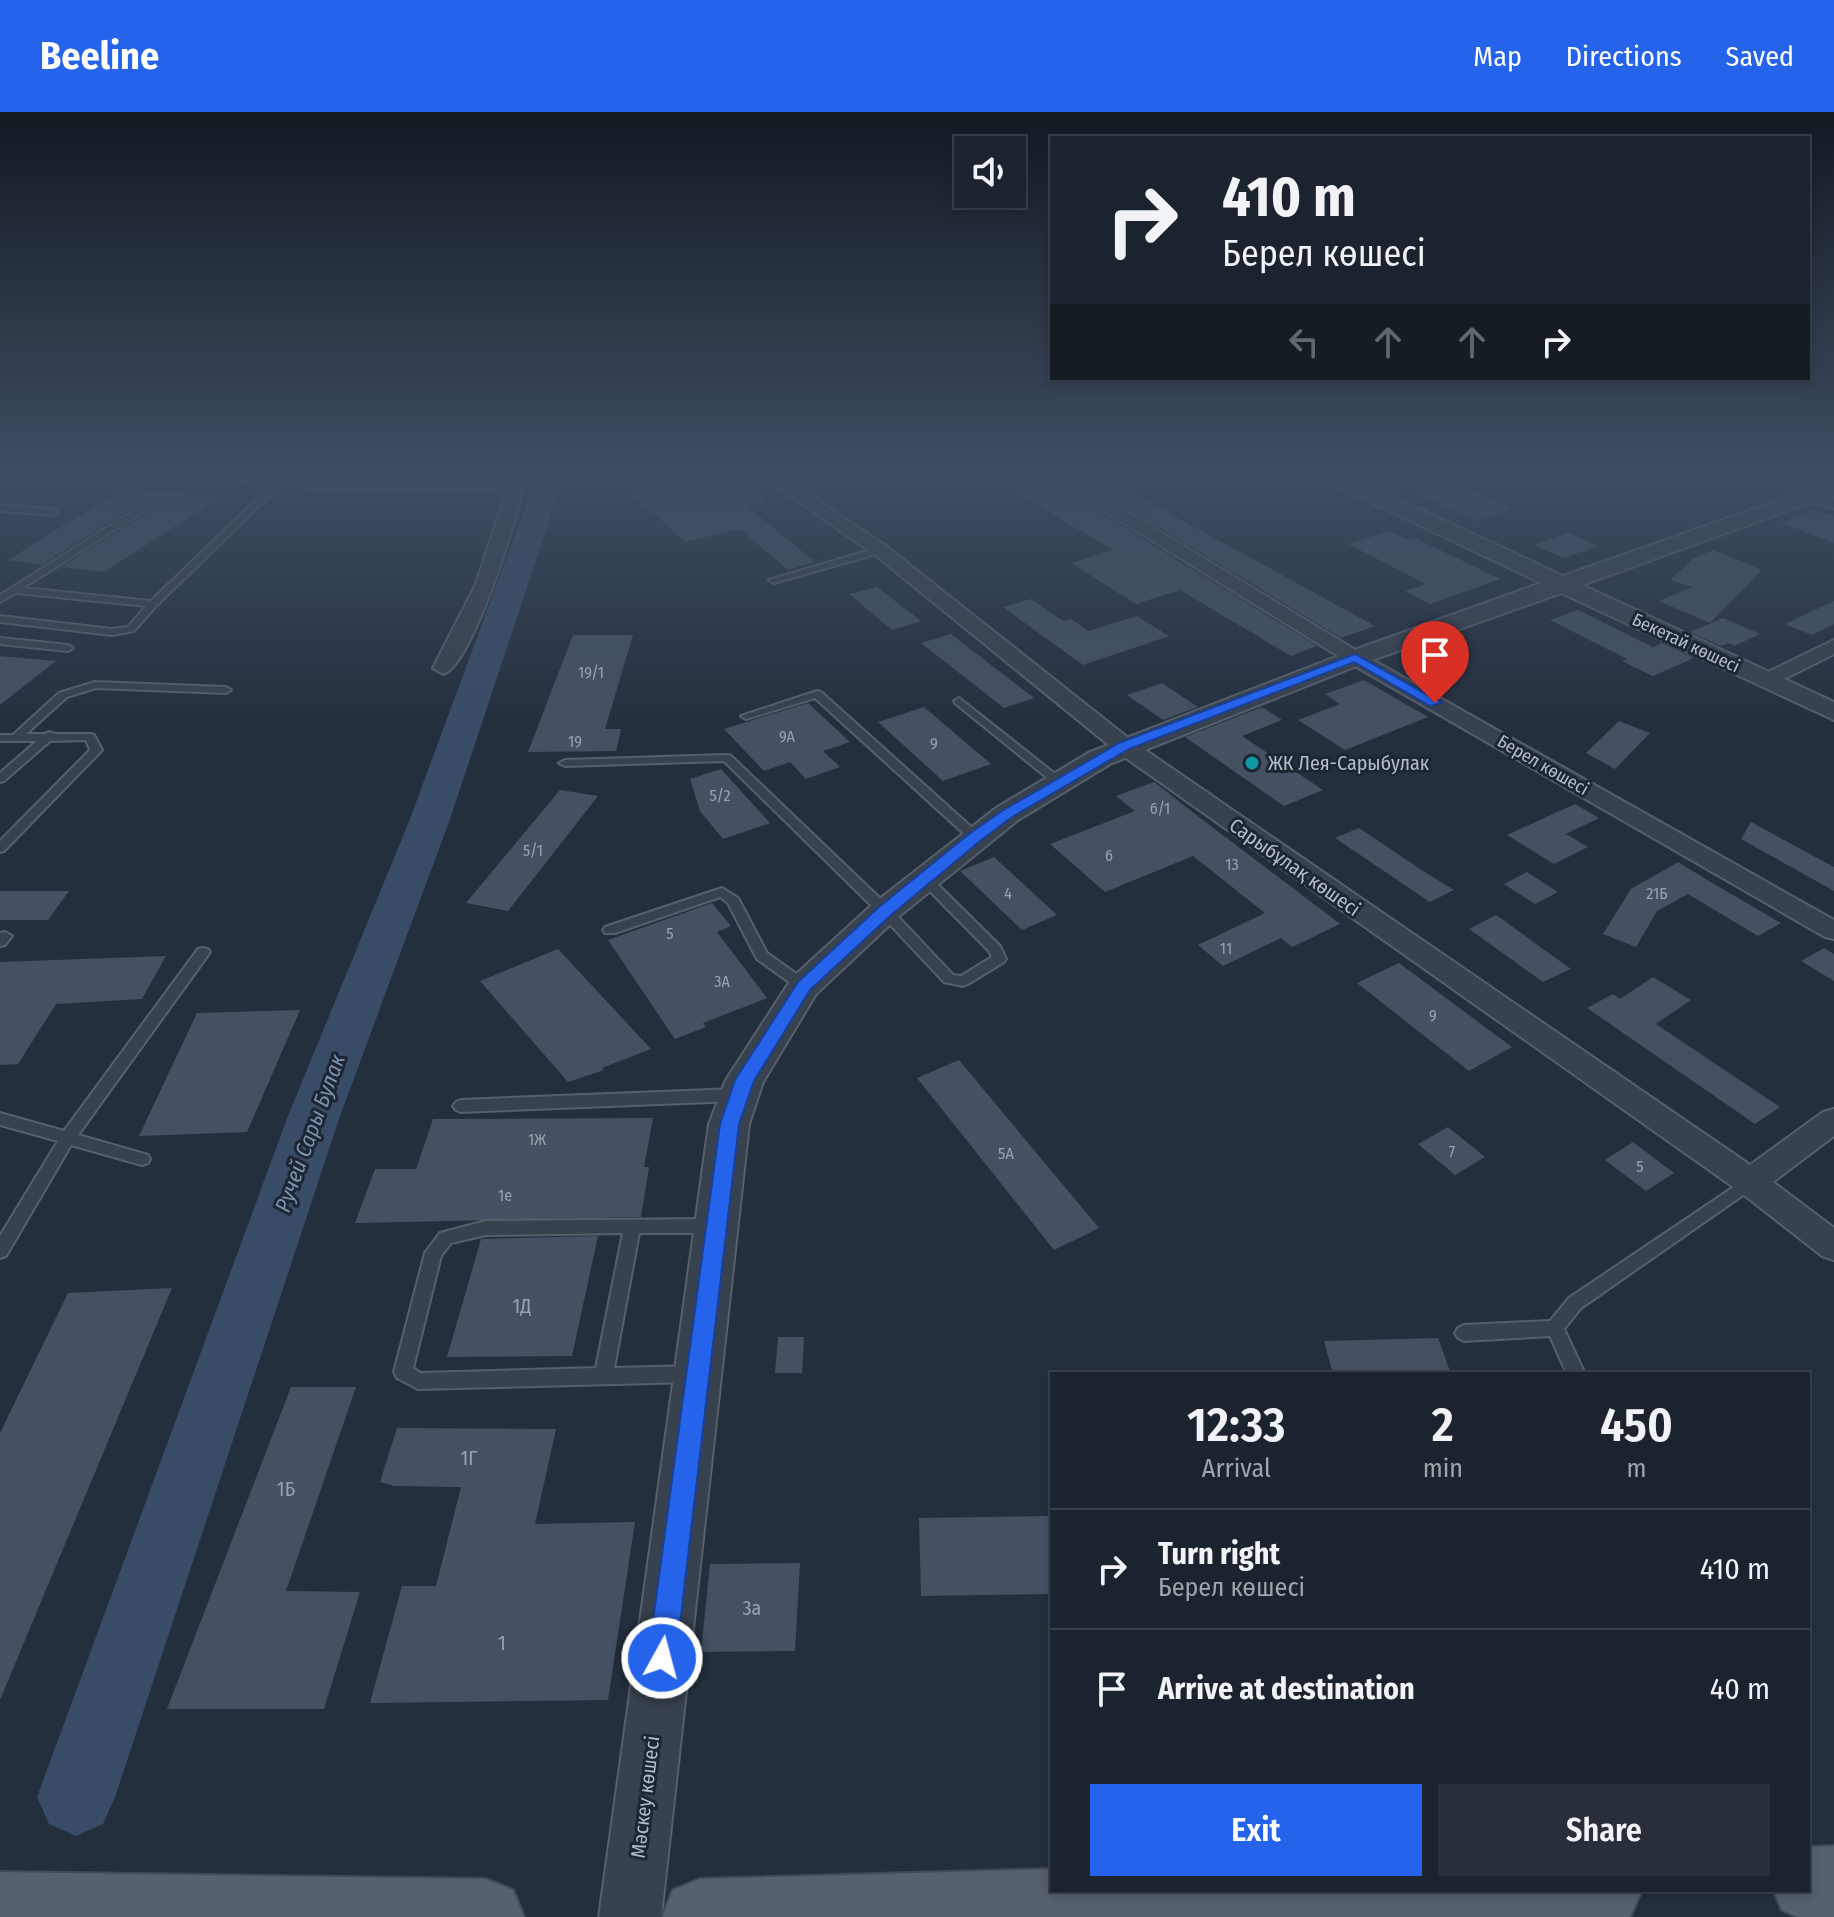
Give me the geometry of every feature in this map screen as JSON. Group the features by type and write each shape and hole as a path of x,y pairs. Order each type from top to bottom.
{"main road":[{"path":"1810,1884 1834,1883"},
{"path":"700,1917 1538,1892"},
{"path":"0,1910 486,1917"}],"street":[{"path":"443,668 461,637 494,555"},
{"name":"Сарыбұлақ көшесі","path":"887,555 1124,746 1750,1182 1834,1246"},
{"name":"Берел көшесі","path":"1186,555 1355,658 1834,931"},
{"name":"Бекетай көшесі","path":"1497,555 1834,712"},
{"name":"Мәскеу көшесі","path":"630,1917 729,1124 745,1080 804,986 885,911 975,837 1007,814 1124,746 1355,658 1653,555"},
{"path":"1767,680 1834,646"},
{"path":"1750,1182 1834,1120"}],"lane":[{"path":"0,599 69,555"},
{"path":"0,619 122,632 131,629 204,555"},
{"path":"774,580 862,555"},
{"path":"14,590 153,604"},
{"path":"0,641 68,648"},
{"path":"16,738 63,695 95,685 226,690"},
{"path":"746,716 817,694 975,837"},
{"path":"959,701 1060,783"},
{"path":"0,779 51,735"},
{"path":"0,738 51,735 90,737 96,750 0,848"},
{"path":"565,763 727,758 885,911 949,979 963,981 999,959 995,949 924,878"},
{"path":"610,930 722,892 733,901 762,956 804,986"},
{"path":"0,1251 68,1137 203,952"},
{"path":"461,1106 740,1095"},
{"path":"0,1119 142,1159"},
{"path":"1464,1333 1555,1328 1575,1303 1750,1182"},
{"path":"698,1374 418,1381 403,1372 433,1253 446,1238 486,1228 717,1226"},
{"path":"604,1376 632,1227"},
{"path":"1555,1328 1575,1372"}],"building":[{"path":"16,555 57,555 42,565 8,560"},
{"path":"80,555 130,555 104,572 61,567"},
{"path":"771,555 807,555 815,562 788,570"},
{"path":"1096,555 1170,555 1317,646 1291,656 1180,590 1136,604 1071,563"},
{"path":"1205,555 1246,555 1375,626 1341,638"},
{"path":"1370,555 1451,555 1500,579 1430,604 1405,591 1426,584"},
{"path":"1726,555 1762,570 1710,623 1659,601 1692,587 1670,580 1694,558"},
{"path":"877,587 921,621 892,630 849,594"},
{"path":"1031,599 1063,621 1071,619 1088,631 1137,616 1169,636 1083,665 1003,607"},
{"path":"1834,601 1834,624 1812,635 1785,624"},
{"path":"1578,610 1653,647 1662,643 1694,658 1653,676 1622,661 1627,659 1550,620"},
{"path":"1723,618 1760,634 1734,646 1729,643 1721,646 1690,632"},
{"path":"951,634 1034,698 1004,708 921,643"},
{"path":"573,635 633,635 605,729 621,729 616,751 528,752"},
{"path":"0,656 56,661 0,705"},
{"path":"1364,680 1428,717 1345,750 1298,720 1340,704 1325,694"},
{"path":"1162,683 1198,707 1163,720 1127,695"},
{"path":"808,703 850,742 823,751 840,767 806,779 790,762 764,771 724,729"},
{"path":"924,707 991,764 943,781 878,722"},
{"name":"ЖК Лея-Сарыбулак","path":"1262,707 1282,720 1242,736 1323,790 1284,806 1185,737"},
{"path":"1619,721 1650,733 1615,769 1586,753"},
{"path":"721,769 770,823 723,839 700,811 690,779"},
{"path":"1154,782 1340,924 1292,947 1281,938 1223,966 1198,945 1265,913 1193,856 1105,892 1050,844 1135,811 1116,796"},
{"path":"560,790 598,796 508,911 466,903"},
{"path":"1575,804 1599,818 1566,834 1588,847 1554,864 1507,835"},
{"path":"1751,822 1834,867 1834,891 1741,839"},
{"path":"1359,828 1454,890 1430,902 1335,838"},
{"path":"994,857 1057,915 1022,930 960,871"},
{"path":"1678,862 1781,923 1758,936 1688,894 1657,911 1636,947 1603,934 1631,889"},
{"path":"1527,872 1558,892 1535,904 1504,884"},
{"path":"0,891 69,891 48,920 0,920"},
{"path":"712,903 731,926 717,932 767,998 703,1023 706,1027 675,1039 608,940"},
{"path":"1496,915 1571,969 1543,982 1469,929"},
{"path":"1824,948 1834,954 1834,981 1801,961"},
{"path":"558,949 651,1049 568,1082 480,981"},
{"path":"166,956 142,999 56,1004 18,1064 0,1065 0,962"},
{"path":"1399,963 1512,1047 1469,1071 1357,983"},
{"path":"1653,977 1691,1000 1656,1024 1780,1107 1755,1124 1587,1008 1613,994 1620,999"},
{"path":"300,1010 247,1132 139,1136 197,1013"},
{"path":"959,1060 1099,1228 1054,1250 917,1078"},
{"path":"653,1118 644,1167 649,1167 641,1217 355,1223 375,1169 416,1169 433,1119"},
{"path":"1448,1127 1485,1157 1455,1175 1418,1144"},
{"path":"1633,1142 1674,1173 1646,1191 1605,1160"},
{"path":"598,1236 572,1356 447,1357 481,1239"},
{"path":"172,1288 0,1700 0,1433 68,1293"},
{"path":"778,1337 804,1337 802,1373 775,1373"},
{"path":"1438,1338 1450,1372 1332,1372 1324,1341"},
{"path":"291,1387 356,1387 286,1591 360,1592 324,1709 167,1709"},
{"path":"397,1428 556,1429 535,1524 635,1522 608,1700 370,1703 402,1586 436,1586 461,1487 394,1486 380,1482"},
{"path":"1050,1516 1050,1594 921,1596 919,1518"},
{"path":"800,1563 795,1651 701,1652 710,1564"}],"waterway":[{"name":"Ручей Сары Булак","path":"76,1797 314,1116 430,819 522,555"}],"place":[{"name":"ЖК Лея-Сарыбулак","path":"1252,763"}],"route":[{"path":"662,1658 729,1124 745,1080 804,986 885,911 975,837 1007,814 1124,746 1355,658 1435,703"}]}
